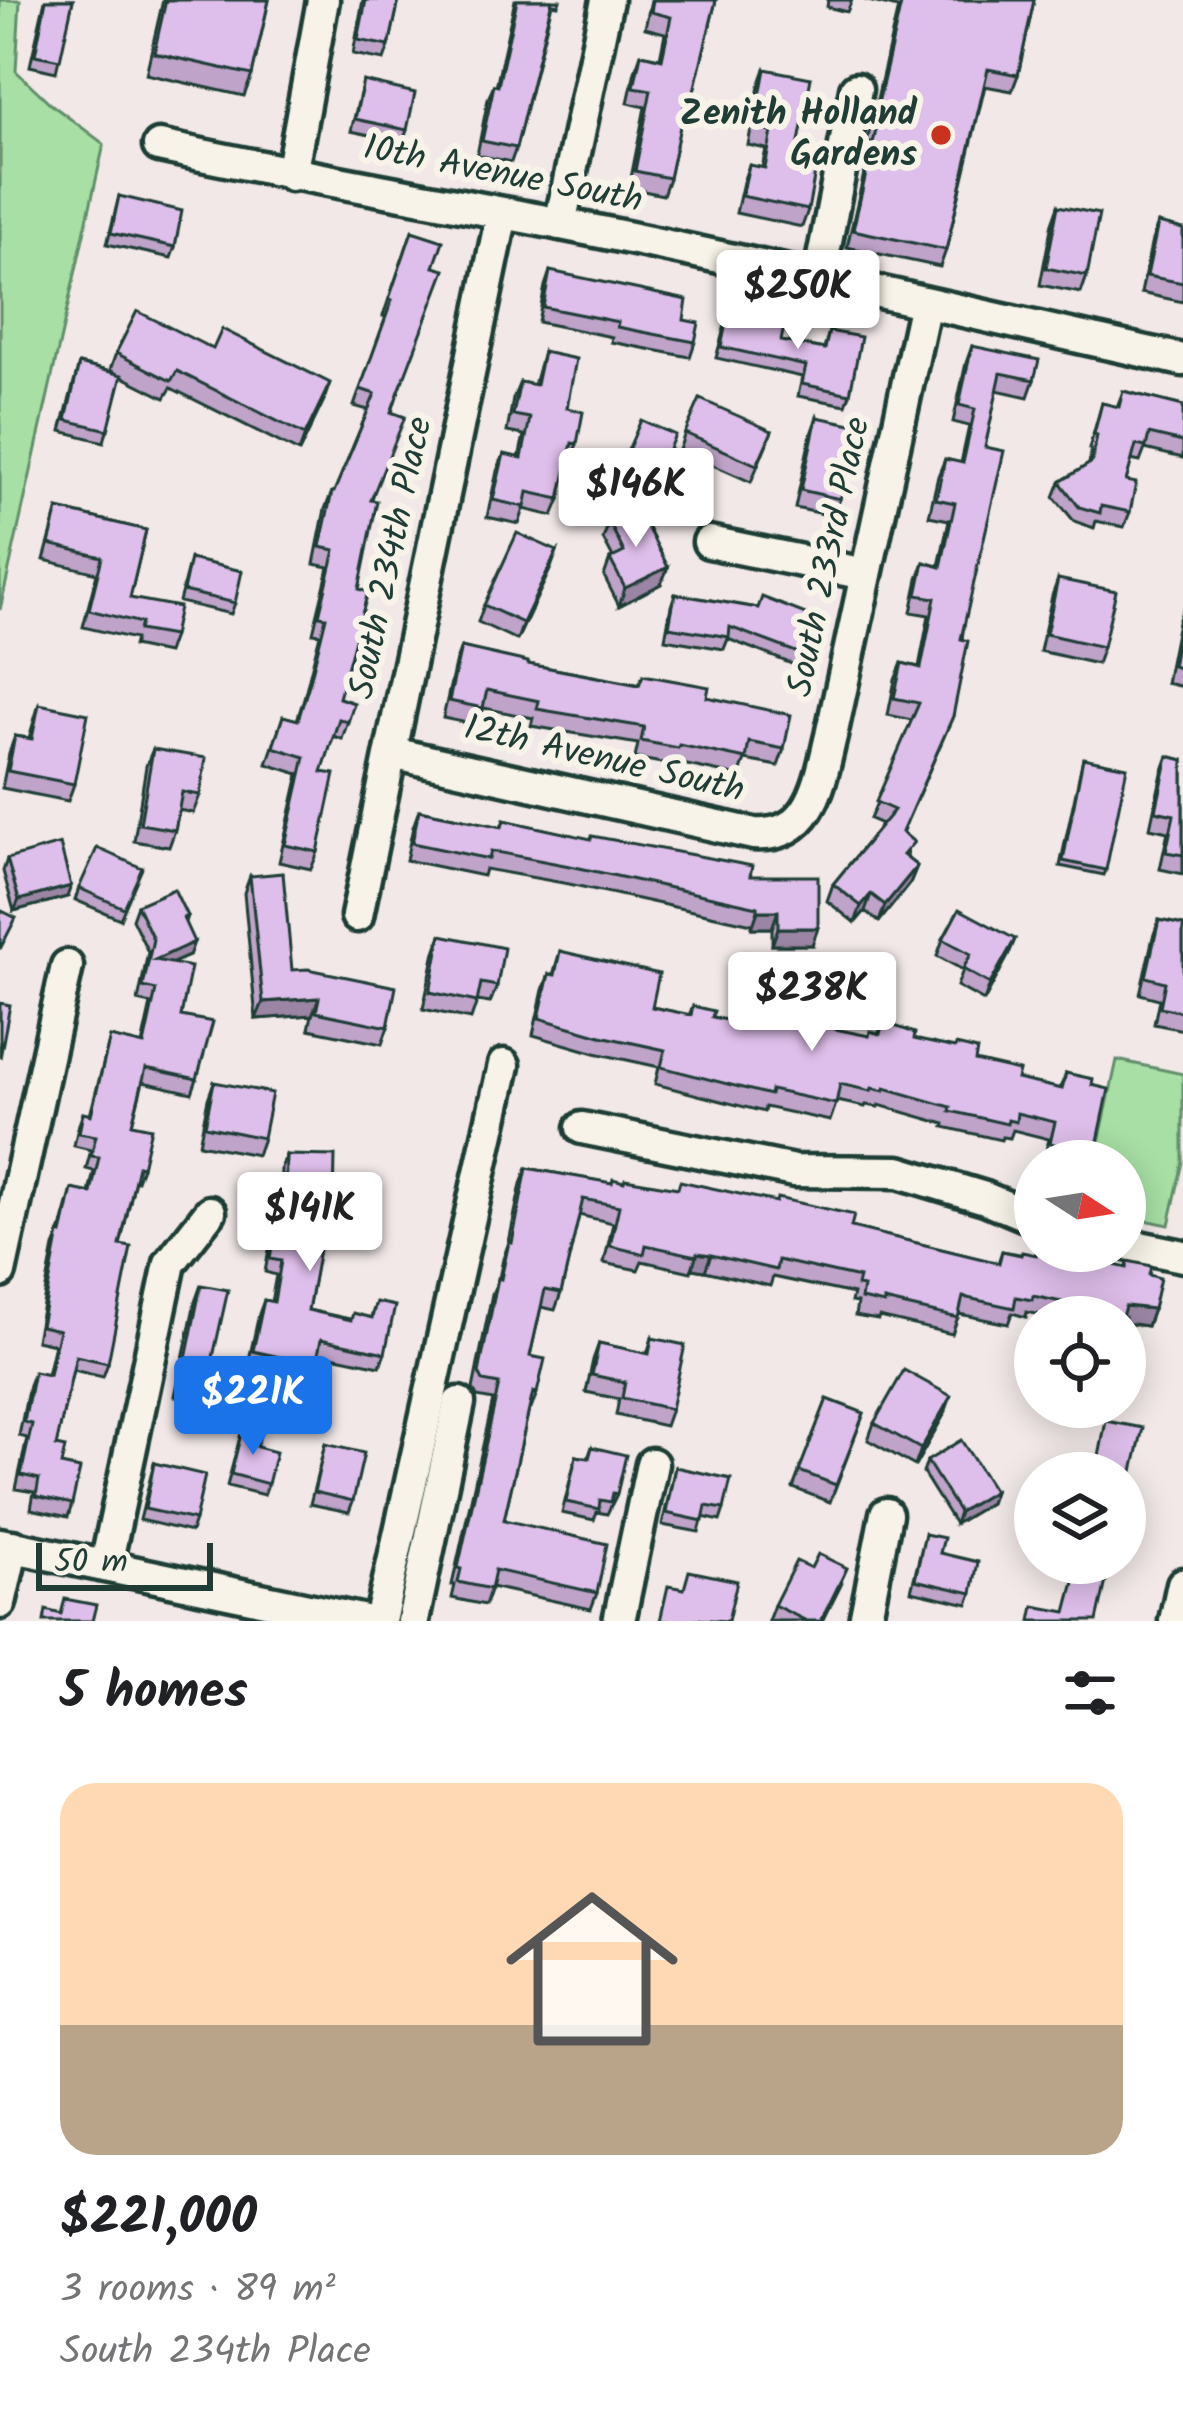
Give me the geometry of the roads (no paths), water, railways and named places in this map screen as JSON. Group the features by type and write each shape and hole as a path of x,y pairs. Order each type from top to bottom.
{"street":[{"path":"291,175 323,0"},
{"path":"560,224 608,0"},
{"path":"819,278 856,89"},
{"name":"10th Avenue South","path":"159,146 819,278 1183,360"},
{"name":"South 234th Place","path":"357,916 502,214"},
{"name":"South 233rd Place","path":"797,822 808,810 821,776 925,304"},
{"path":"709,542 865,574"},
{"name":"12th Avenue South","path":"392,753 754,834 776,832 797,822"},
{"path":"0,1272 67,966"},
{"path":"380,1621 504,1065"},
{"path":"582,1128 794,1171 898,1172 1014,1211"},
{"path":"106,1564 170,1263 210,1212"},
{"path":"1146,1248 1183,1256"},
{"path":"413,1621 459,1403"},
{"path":"619,1621 652,1464"},
{"path":"865,1621 886,1514"},
{"path":"0,1603 6,1545 365,1621"},
{"path":"1175,1621 1183,1584"}],"place":[{"name":"Zenith Holland Gardens","path":"941,135"}]}
